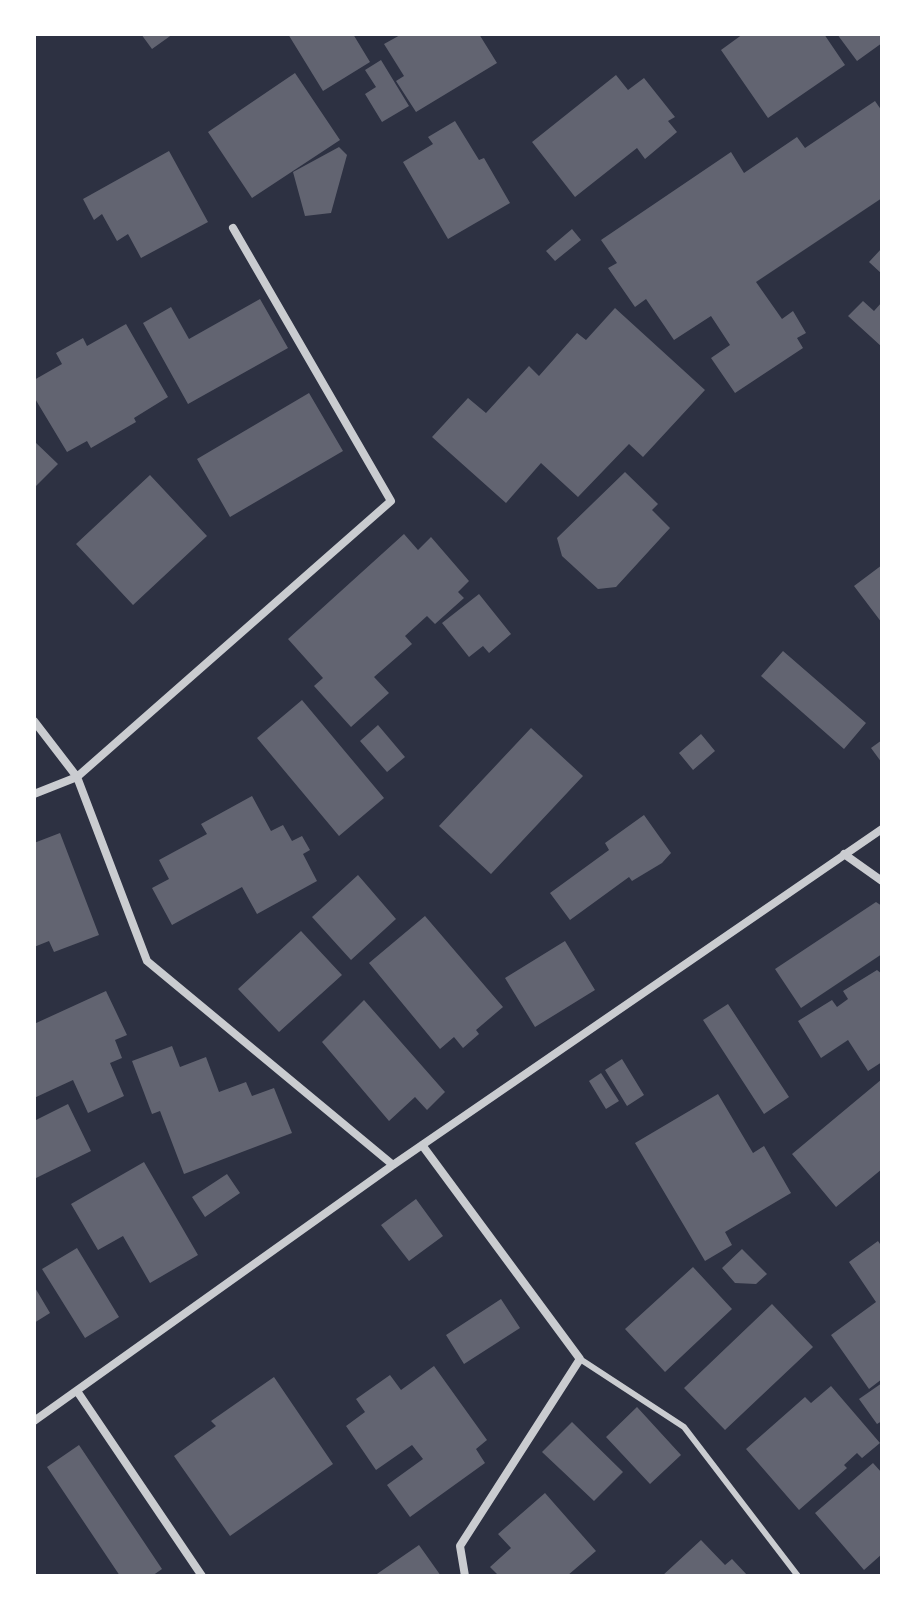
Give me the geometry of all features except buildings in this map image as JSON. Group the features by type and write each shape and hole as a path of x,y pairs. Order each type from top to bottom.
{"street":[{"path":"34,794 77,777 391,501 233,228"},
{"path":"34,721 77,777 147,961 393,1165"},
{"path":"34,1421 393,1165 882,829"},
{"path":"844,854 882,881"},
{"path":"422,1145 580,1359 460,1546 465,1576"},
{"path":"77,1391 202,1576"}],"lane":[{"path":"580,1359 684,1427 798,1576"}]}
